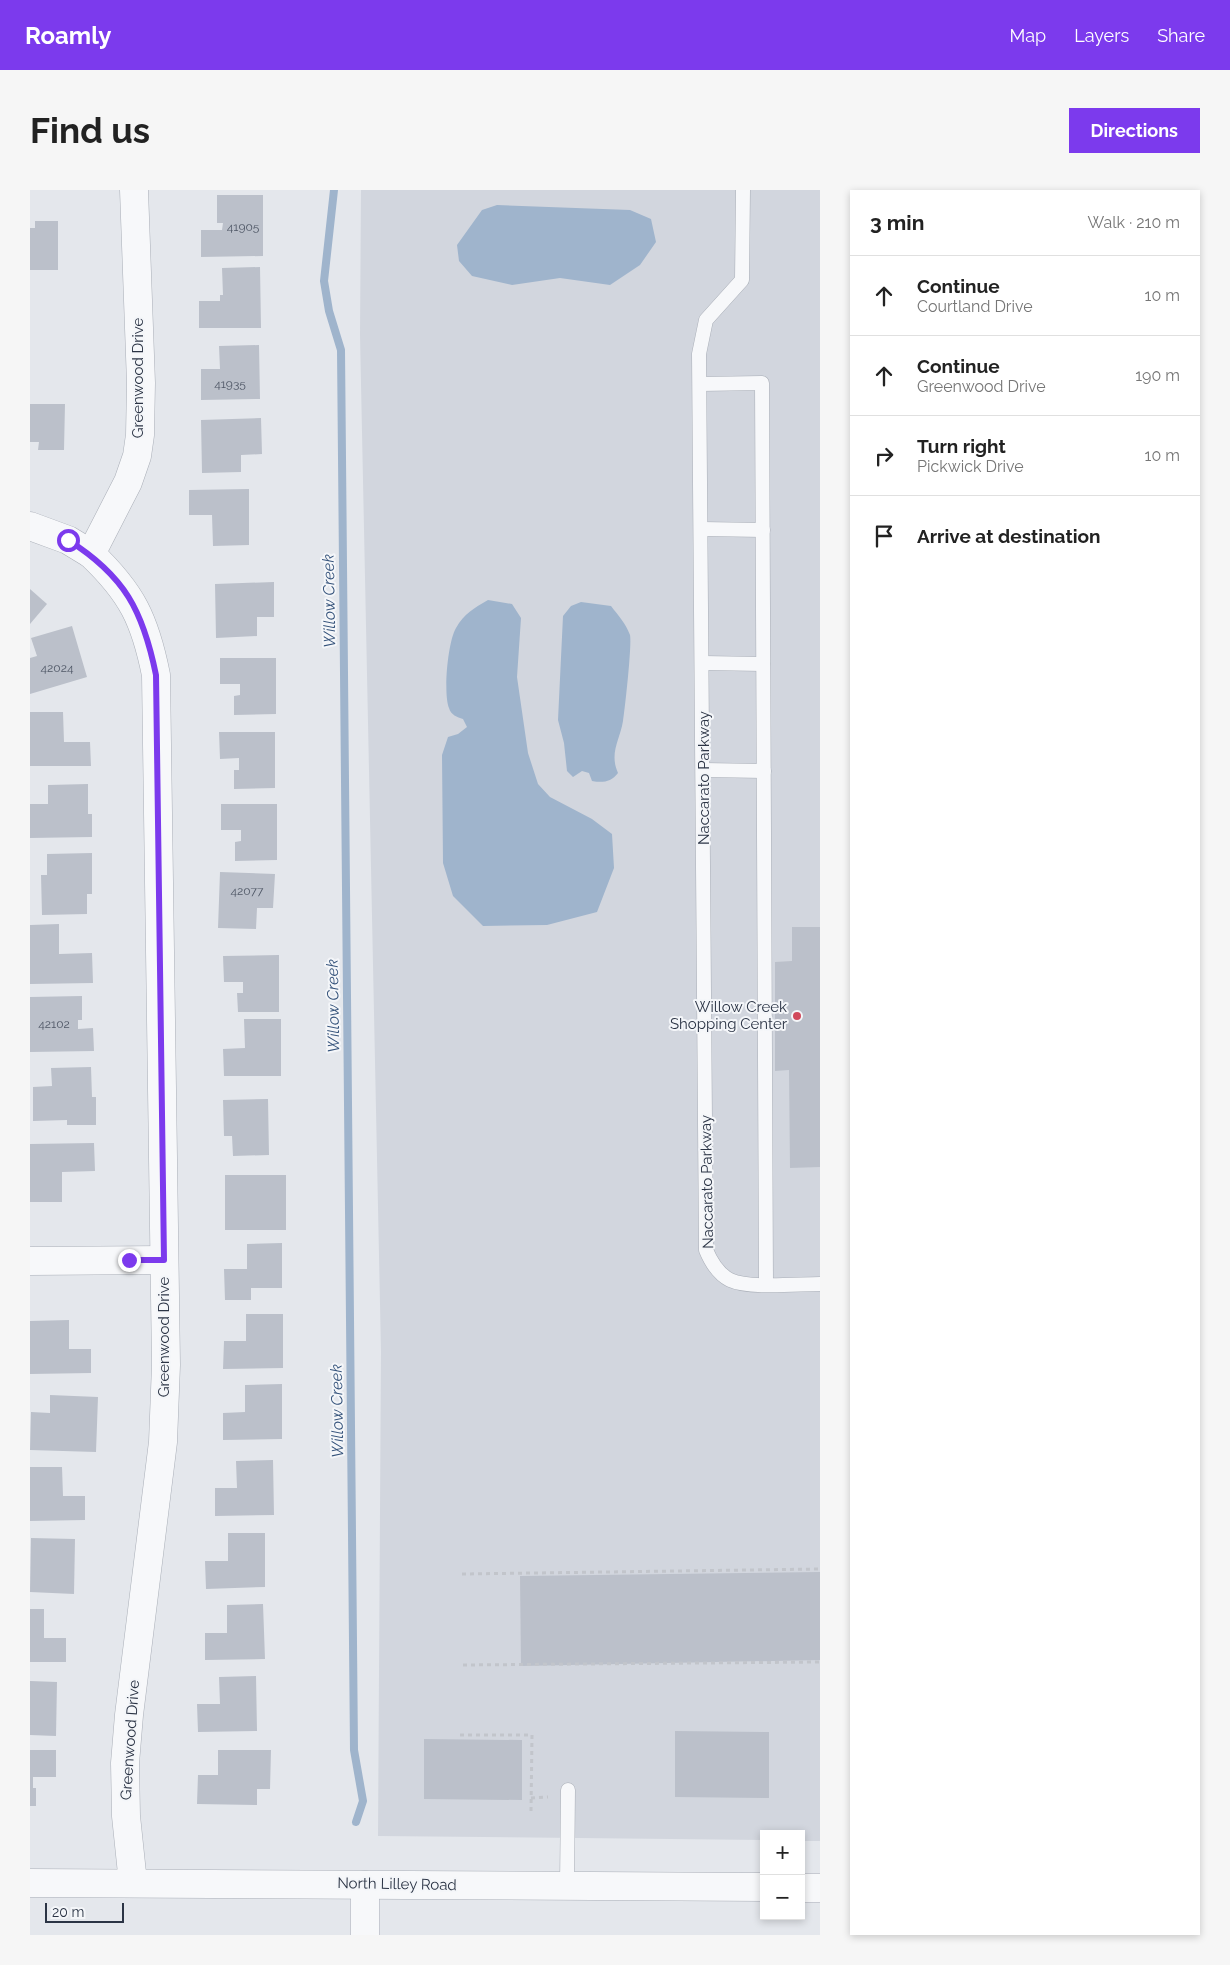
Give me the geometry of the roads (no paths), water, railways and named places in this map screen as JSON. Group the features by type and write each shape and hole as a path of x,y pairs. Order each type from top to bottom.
{"street":[{"name":"Greenwood Drive","path":"133,1883 126,1816 125,1763 163,1442 166,1365 156,675 148,637 134,604 113,575 91,554 128,482 137,456 140,435 141,383 134,190"},
{"path":"30,526 68,540 91,554"},
{"path":"30,1261 164,1260"},
{"name":"North Lilley Road","path":"30,1883 760,1887"},
{"path":"365,1885 365,1935"},
{"path":"805,1888 820,1888"}],"lane":[{"name":"Naccarato Parkway","path":"743,190 742,280 706,320 700,354 706,1250 711,1262 729,1280 744,1284 820,1284"},
{"path":"700,384 762,383 766,1284"},
{"path":"702,529 763,530"},
{"path":"703,663 763,664"},
{"path":"704,770 764,771"},
{"path":"567,1885 568,1790"}],"water":[{"path":"497,205 630,210 651,219 656,242 640,265 610,285 560,278 512,285 472,276 459,261 457,245 482,210"},
{"path":"488,600 512,604 521,618 517,677 528,753 538,784 550,797 592,819 612,834 614,868 597,912 547,925 483,926 453,896 443,863 442,755 448,737 458,734 467,727 463,719 453,714 449,708 446,680 451,644 456,628 470,612"},
{"path":"581,602 611,606 624,623 630,635 624,714 615,753 618,773 610,780 603,782 592,781 589,773 582,771 573,777 567,771 564,743 558,720 563,616 571,606"}],"waterway":[{"name":"Willow Creek","path":"334,190 324,281 329,311 341,350 354,1750 363,1801 356,1822"}],"place":[{"name":"Willow Creek Shopping Center","path":"797,1016"}]}
